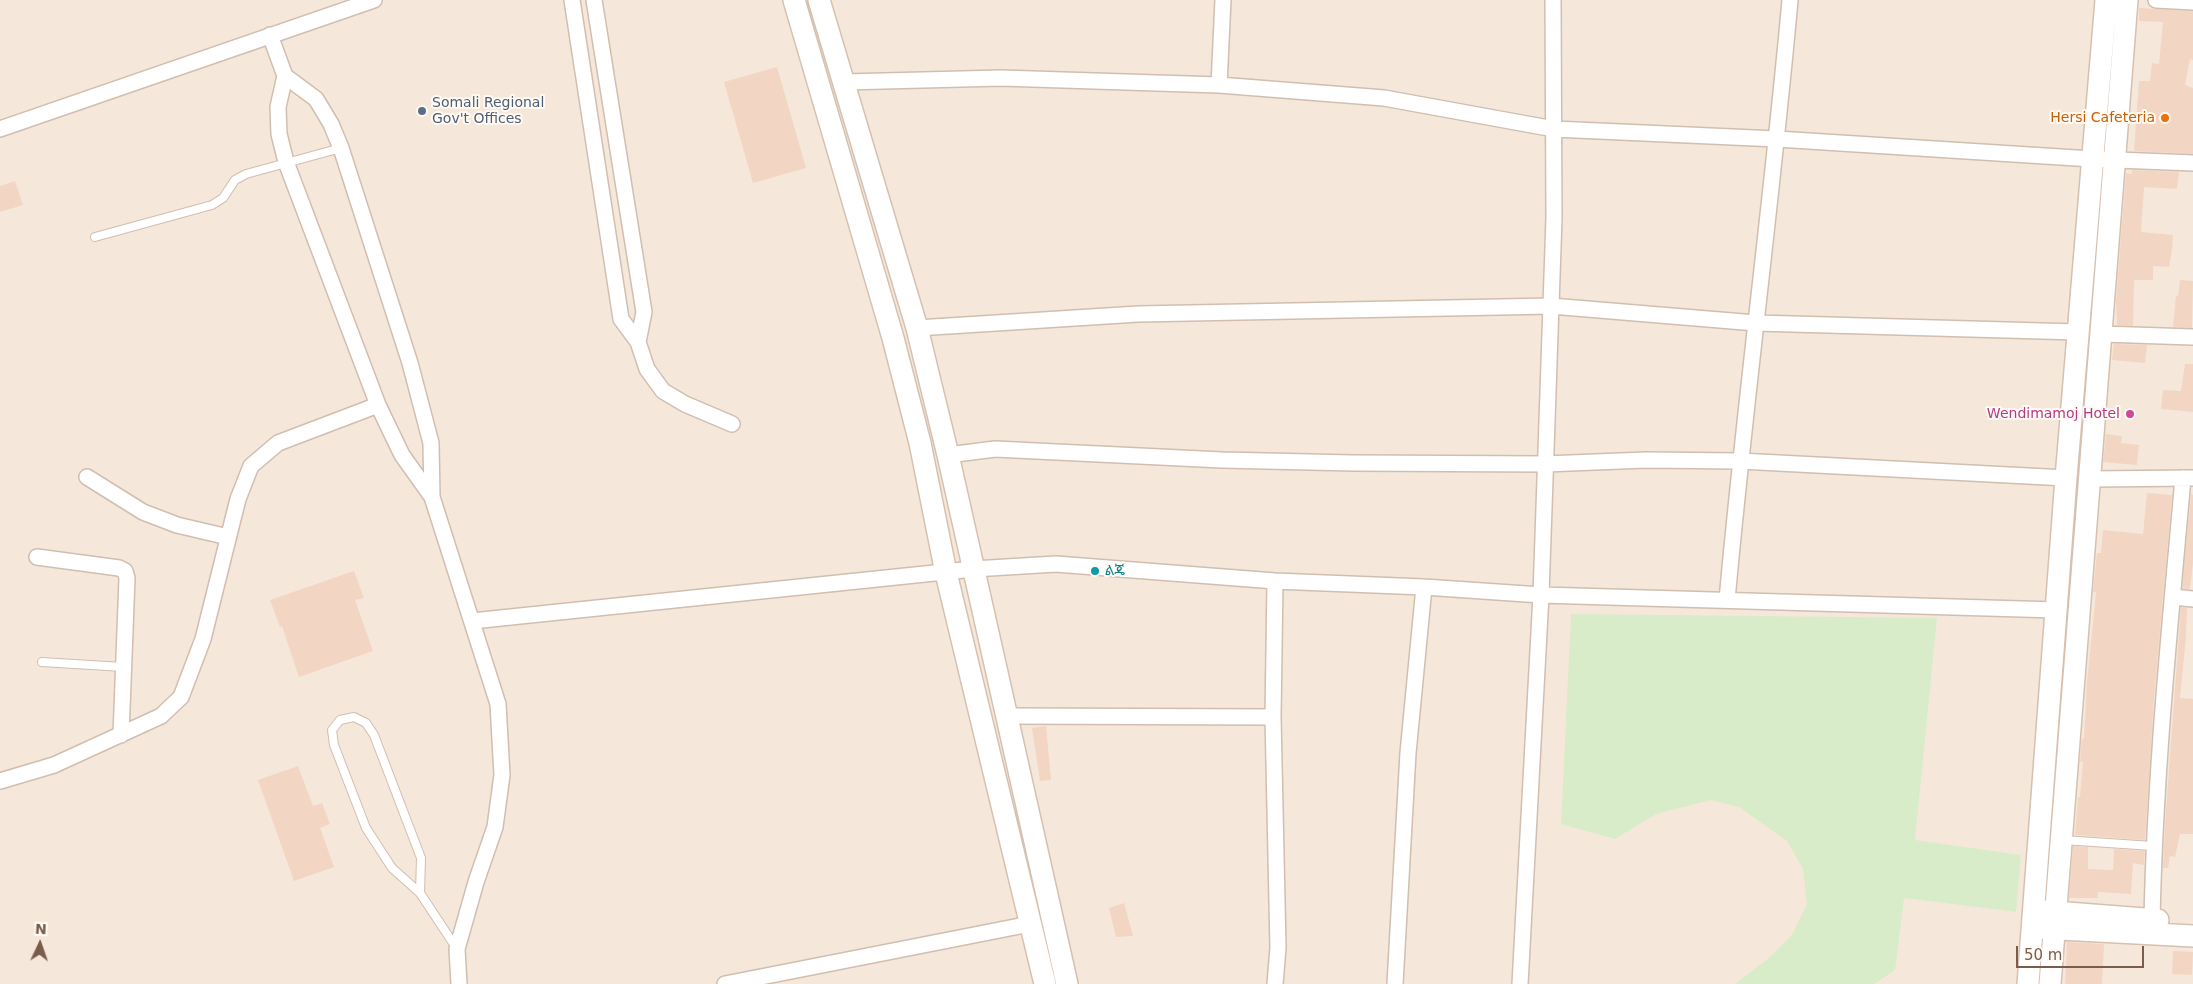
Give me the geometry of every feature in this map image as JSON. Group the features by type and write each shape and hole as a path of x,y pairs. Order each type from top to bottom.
{"main road":[{"path":"794,0 893,338 920,443 946,573 1045,984"},
{"path":"819,0 917,328 948,455 1067,984"},
{"path":"2028,984 2066,478 2106,0"},
{"path":"2050,984 2127,0"},
{"path":"2034,919 2193,936"},
{"path":"2055,921 2152,920 2193,922"}],"street":[{"path":"0,128 374,0"},
{"path":"572,0 621,319 638,342 647,369 663,391 685,404 732,424"},
{"path":"594,0 644,312 638,342"},
{"path":"1219,86 1224,0"},
{"path":"1520,984 1541,596 1554,218 1553,0"},
{"path":"1727,600 1740,461 1777,139 1790,0"},
{"path":"2156,0 2193,2"},
{"path":"270,35 285,76 278,107 279,134 286,162 378,405 402,455 432,497"},
{"path":"285,76 316,99 331,124 341,148 415,381 431,443 432,497 498,704 502,775 495,827 476,882 457,949 459,984"},
{"path":"844,82 1001,78 1219,86 1384,98 1554,128 1777,139 2193,164"},
{"path":"917,328 1138,314 1551,306 1756,323 2078,332"},
{"path":"2102,334 2193,337"},
{"path":"0,781 54,765 121,735 161,716 181,697 204,639 238,499 251,466 278,443 378,405"},
{"path":"948,455 995,449 1222,460 1353,463 1545,464 1646,460 1740,461 2066,478"},
{"path":"87,476 143,512 177,525 228,537"},
{"path":"2090,480 2188,478 2173,597 2153,846 2152,920"},
{"path":"37,557 119,568 125,571 121,735"},
{"path":"472,621 973,569 1056,564 1275,581 1424,587 1541,596 2056,610"},
{"path":"1275,581 1273,717 1278,948 1275,984"},
{"path":"1395,984 1408,753 1424,587"},
{"path":"2173,597 2193,599"},
{"path":"1006,716 1273,717"},
{"path":"725,984 754,981 1030,924"}],"lane":[{"path":"95,237 212,205 223,198 235,180 286,162 341,148"},
{"path":"42,662 123,667"},
{"path":"420,893 421,858 374,734 366,723 354,717 340,720 332,730 334,745 366,828 392,868 420,893 457,949"},
{"path":"2062,840 2153,846"}],"shaded area":[{"path":"0,0 2193,0 2193,984 0,984"}],"green space":[{"path":"1571,614 1937,618 1915,840 2021,855 2016,912 1904,898 1895,970 1874,984 1735,984 1769,958 1792,935 1807,904 1803,869 1787,841 1739,807 1711,800 1656,814 1615,839 1561,824"}],"building":[{"path":"2139,8 2193,11 2193,60 2190,59 2185,85 2193,88 2193,154 2134,151 2139,81 2150,81 2152,63 2159,64 2163,22 2139,21"},
{"path":"777,67 806,168 753,183 724,82"},
{"path":"2132,170 2179,172 2177,189 2144,187 2141,232 2173,235 2172,250 2169,267 2153,266 2153,280 2134,280 2133,326 2117,325 2116,301 2126,173 2132,174"},
{"path":"15,181 23,205 0,212 0,186"},
{"path":"2180,280 2193,281 2192,328 2173,327 2176,296 2178,296"},
{"path":"2114,344 2147,345 2145,363 2112,360"},
{"path":"2185,364 2193,364 2193,412 2161,409 2163,390 2181,391"},
{"path":"2106,434 2122,436 2121,443 2139,445 2137,465 2103,462"},
{"path":"2147,493 2172,495 2154,698 2145,840 2075,835 2083,762 2080,761 2082,739 2084,739 2087,682 2096,592 2093,592 2097,553 2101,553 2103,530 2143,534"},
{"path":"2191,494 2193,495 2193,563 2190,589 2182,589"},
{"path":"354,571 364,598 355,600 373,651 299,677 282,626 280,627 270,600"},
{"path":"2181,607 2187,608 2180,698 2193,699 2193,834 2180,834 2175,857 2170,856 2168,868 2163,868 2166,810"},
{"path":"1046,726 1051,780 1040,781 1032,728"},
{"path":"298,766 313,806 322,803 330,824 320,828 334,867 294,881 258,780"},
{"path":"2073,846 2088,847 2088,869 2113,870 2114,849 2145,851 2144,865 2133,863 2131,894 2098,892 2098,898 2069,898"},
{"path":"1124,903 1133,936 1116,937 1109,908"},
{"path":"2067,942 2104,944 2102,984 2065,984"},
{"path":"2173,951 2193,952 2192,975 2172,974"}],"place":[{"name":"Somali Regional Gov't Offices","path":"422,111"},
{"name":"Hersi Cafeteria","path":"2165,118"},
{"name":"Wendimamoj Hotel","path":"2130,414"},
{"name":"ልጄ","path":"1095,571"}]}
